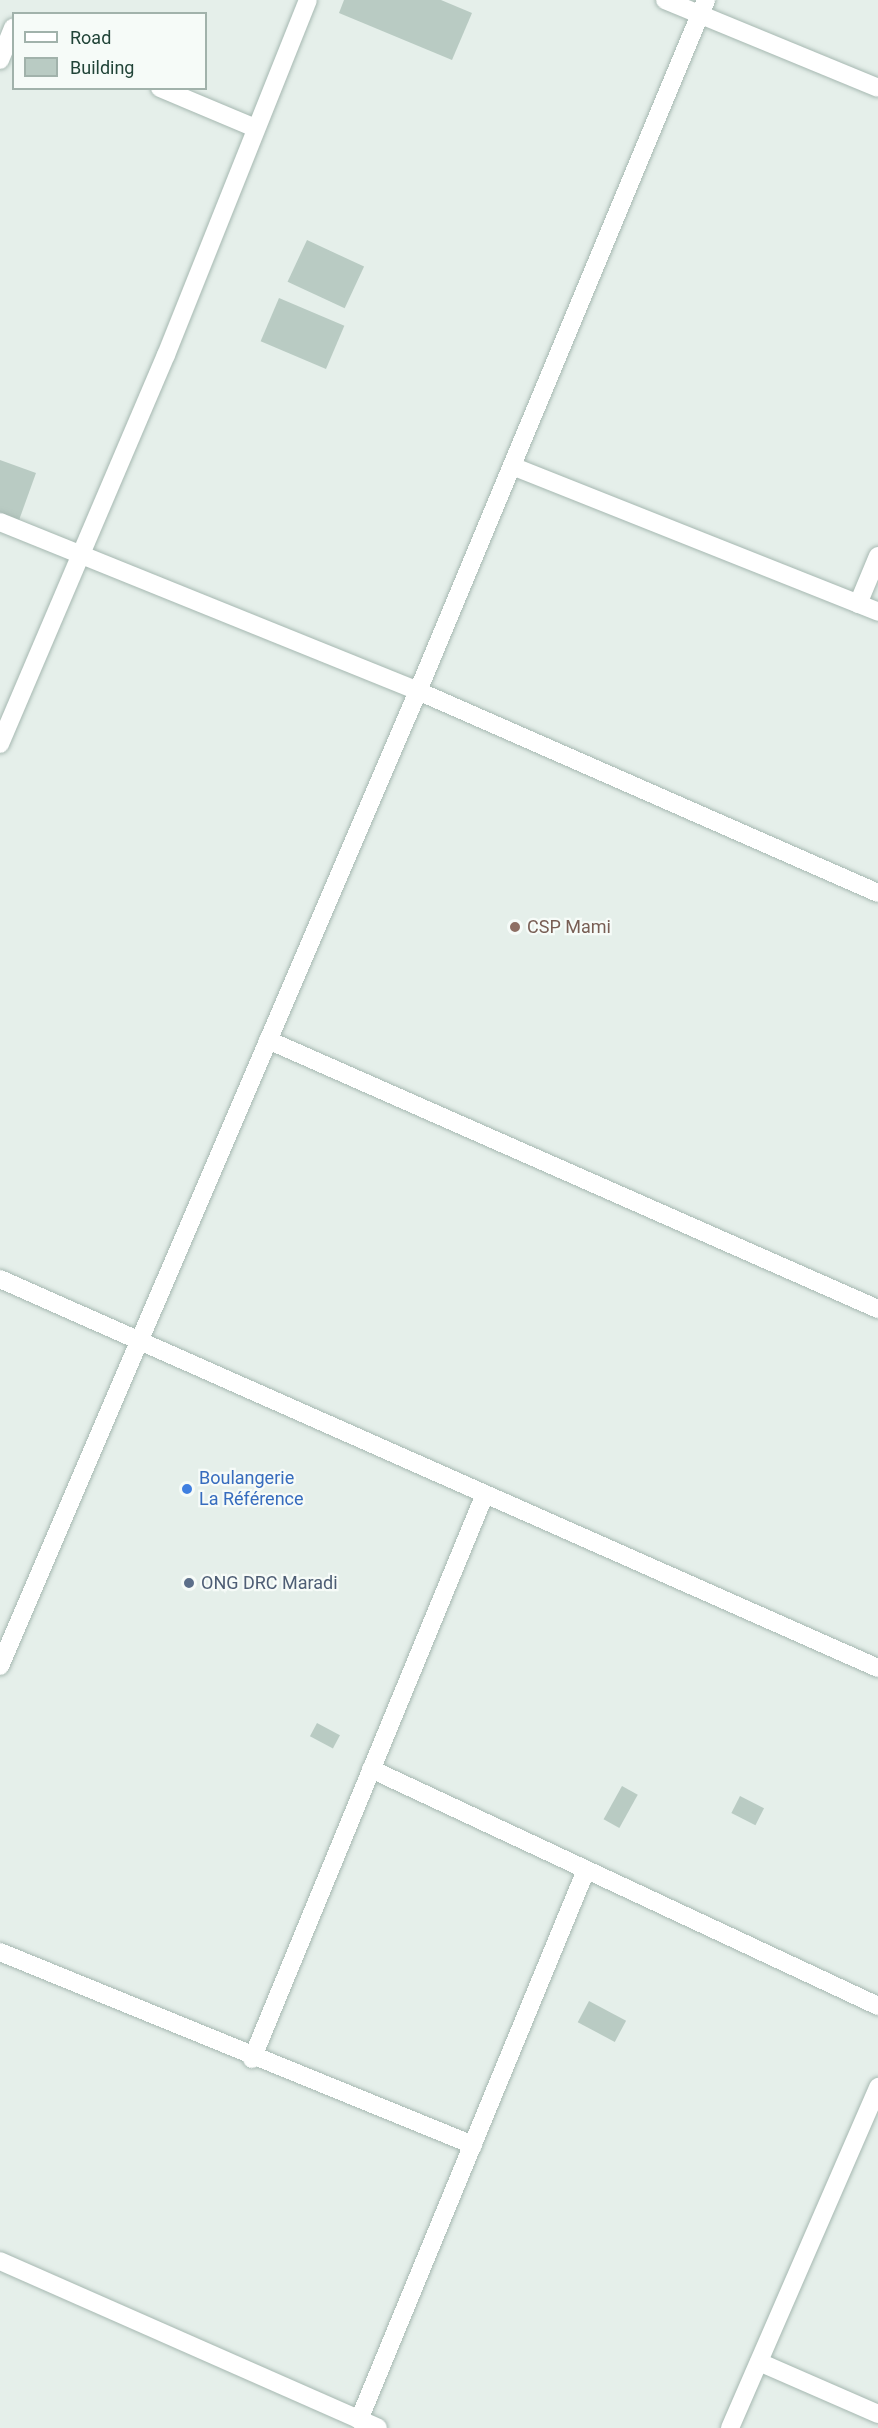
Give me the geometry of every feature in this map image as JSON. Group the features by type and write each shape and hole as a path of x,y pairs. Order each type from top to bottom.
{"street":[{"path":"0,744 308,0"},
{"path":"665,0 703,8 878,88"},
{"path":"0,1666 418,691 703,8"},
{"path":"0,60 12,30"},
{"path":"165,90 255,128"},
{"path":"512,466 878,612"},
{"path":"0,522 418,691 878,893"},
{"path":"858,604 878,556"},
{"path":"268,1040 878,1310"},
{"path":"0,1279 878,1668"},
{"path":"252,2058 485,1494"},
{"path":"371,1769 878,2006"},
{"path":"359,2420 586,1870"},
{"path":"0,1952 252,2058 473,2145"},
{"path":"730,2428 878,2087"},
{"path":"0,2261 378,2428"},
{"path":"759,2362 878,2414"}],"building":[{"path":"344,0 441,0 472,13 452,60 339,13"},
{"path":"307,240 364,267 345,308 288,282"},
{"path":"279,298 344,326 326,369 261,341"},
{"path":"0,460 36,473 18,523 0,516"},
{"path":"317,1723 340,1735 333,1748 310,1736"},
{"path":"622,1786 638,1795 619,1828 604,1819"},
{"path":"740,1796 764,1808 755,1825 731,1813"},
{"path":"589,2001 626,2021 615,2042 578,2022"}],"place":[{"name":"CSP Mami","path":"515,927"},
{"name":"Boulangerie La Référence","path":"187,1489"},
{"name":"ONG DRC Maradi","path":"189,1583"}]}
